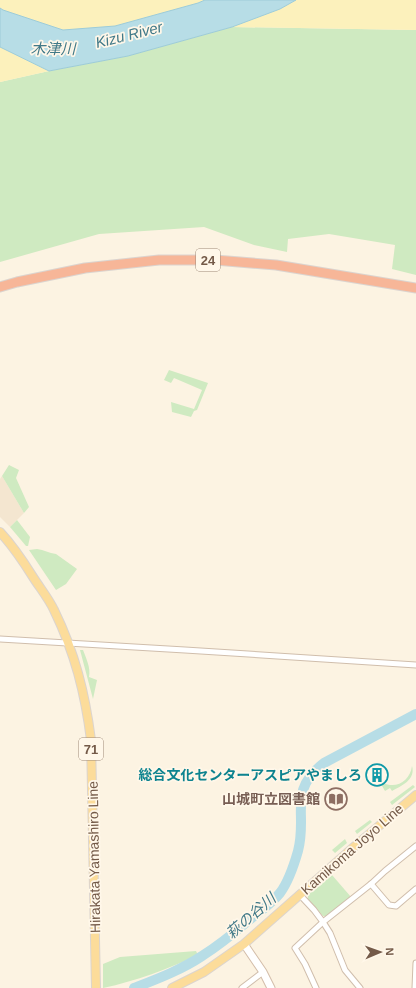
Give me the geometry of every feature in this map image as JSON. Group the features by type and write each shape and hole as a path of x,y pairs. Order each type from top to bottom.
{"highway":[{"name":"24","path":"0,287 85,268 159,260 215,260 276,265 416,288"}],"main road":[{"name":"Hirakata Yamashiro Line","path":"0,532 19,555 54,609 69,644 82,686 91,740 96,988"},
{"name":"Kamikoma Joyo Line","path":"172,988 204,972 244,944 360,841 416,795"}],"street":[{"path":"0,640 416,665"},
{"path":"316,988 305,964 294,948 323,922 416,846"},
{"path":"371,884 389,905 396,906 416,889"},
{"path":"300,894 323,922 330,933 345,970 360,988"},
{"path":"244,944 263,972 271,988"},
{"path":"415,988 416,963"},
{"path":"242,988 263,972"}],"shaded area":[{"path":"2,476 24,513 10,527 0,517 0,479"}],"green space":[{"path":"232,27 416,30 416,275 392,269 395,245 329,234 288,239 287,252 254,245 204,227 99,234 0,262 0,82 128,56"},
{"path":"169,370 208,383 197,410 194,411 191,417 172,412 171,402 194,409 202,390 174,378 171,383 164,380"},
{"path":"9,465 19,470 16,478 29,507 24,513 2,476"},
{"path":"17,520 30,537 28,546 26,546 10,527"},
{"path":"37,549 56,554 77,569 66,584 56,590 29,550"},
{"path":"80,650 83,650 87,660 89,677 97,680 93,699"},
{"path":"412,766 412,775 407,782 392,791 390,788 385,791 381,784 393,785 406,780"},
{"path":"413,785 415,787 392,805 390,802"},
{"path":"370,820 372,822 357,834 355,831"},
{"path":"345,839 347,843 335,853 332,850"},
{"path":"332,875 351,897 327,916 323,916 308,899 308,895"},
{"path":"196,951 198,955 163,970 128,982 103,988 103,964 120,957"}],"sand":[{"path":"0,0 205,0 115,26 63,30 2,10 0,8"},
{"path":"296,0 416,0 416,30 232,27 280,9"},
{"path":"0,47 49,71 0,82"}],"water":[{"name":"木津川","path":"205,0 296,0 280,9 232,27 128,56 49,71 0,47 0,8 63,30 115,26"}],"waterway":[{"name":"萩の谷川","path":"134,988 160,978 202,956 226,939 273,901 286,883 295,862 300,838 302,793 306,783 313,773 324,763 416,714"}],"place":[{"name":"総合文化センターアスピアやましろ","path":"377,775"},
{"name":"山城町立図書館","path":"336,799"}],"water label":[{"name":"Kizu River","path":"129,35"}]}
